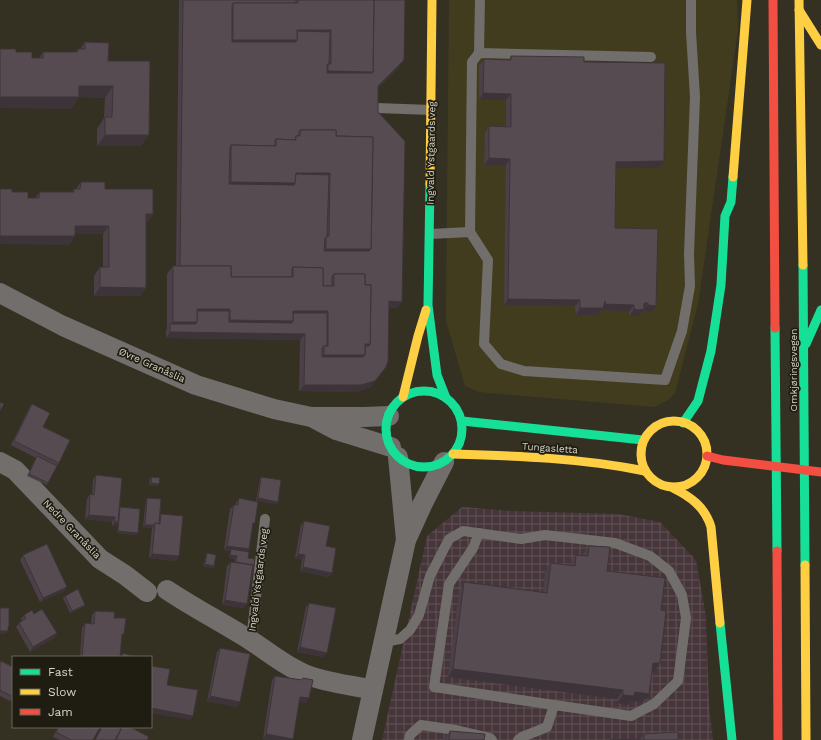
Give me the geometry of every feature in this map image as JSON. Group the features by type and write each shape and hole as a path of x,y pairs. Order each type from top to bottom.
{"main road":[{"name":"Ingvald Ystgaards veg","path":"432,0 428,306 437,375 446,398"},
{"path":"683,423 698,401 700,394 711,351 720,292 725,216 731,202 747,0"},
{"name":"Omkjøringsvegen","path":"773,0 778,740"},
{"name":"Omkjøringsvegen","path":"799,0 804,350 806,740"},
{"path":"799,10 821,45"},
{"name":"Ingvald Ystgaards veg","path":"404,397 418,336 428,306"},
{"path":"804,350 821,310"},
{"path":"418,391 429,391 441,394 446,398 450,400 458,410 462,421 463,433 460,444 449,458 433,466 422,467 409,464 394,452 386,434 387,421 391,410 398,401 418,391"},
{"name":"Tungasletta","path":"462,421 643,440"},
{"path":"673,488 692,482 700,475 705,466 707,456 706,447 697,430 679,421 658,425 650,431 643,440 640,450 641,461 645,471 652,480 662,486 673,488 691,498 699,504 709,519 732,740"},
{"name":"Tungasletta","path":"449,458 513,456 591,462 626,466 645,471"},
{"path":"707,456 723,460 821,472"}],"street":[{"name":"Øvre Granåslia","path":"0,293 63,326 196,384 274,409 311,417 364,418 389,416"},
{"name":"Øvre Granåslia","path":"311,417 336,430 394,452"},
{"path":"394,452 406,540"},
{"path":"362,740 406,540 422,505 449,458"},
{"name":"Nedre Granåslia","path":"0,462 14,470 100,559 125,575 147,592"},
{"name":"Ingvald Ystgaards veg","path":"167,590 251,640 285,664 306,675 321,680 373,690"}],"lane":[{"path":"480,0 480,53 472,62 470,232 488,260 484,344 501,364 524,371 665,380 682,331 690,286 689,254 695,97 691,32 692,0"},
{"path":"480,53 651,57"},
{"path":"377,108 431,110"},
{"path":"430,234 470,232"},
{"name":"Ingvald Ystgaards veg","path":"251,640 266,520"},
{"path":"384,642 400,639 410,630 419,615 430,576 449,539 463,531 479,533 521,539 545,535 615,543 650,556 669,571 682,595 686,618 678,681 654,704 631,716 554,706 434,687 449,584 473,548 479,533"},
{"path":"518,740 547,727 554,706"},
{"path":"409,740 410,735 421,725 456,730 490,738 492,740"}],"shaded area":[{"path":"449,0 737,0 738,30 698,304 675,393 668,400 655,407 479,392 465,386 446,321"},
{"path":"462,507 511,511 618,514 660,522 696,560 706,616 709,705 713,740 382,740 427,536"}],"building":[{"path":"183,0 296,0 296,3 233,3 232,42 296,42 297,31 330,32 329,64 327,66 327,73 372,73 374,0 405,0 404,60 378,86 378,112 405,141 402,302 389,301 388,361 386,367 375,381 361,385 304,385 305,334 170,332 170,324 196,324 197,311 229,311 229,322 292,323 293,313 327,313 327,346 322,348 322,357 363,357 365,355 365,346 369,346 370,344 371,285 365,285 365,274 334,274 332,276 332,286 323,286 323,268 293,267 292,277 231,277 231,266 180,266","holes":["300,130 336,130 336,136 373,137 371,249 369,251 324,251 325,238 327,236 329,175 296,174 294,185 229,184 231,145 275,146 276,139 295,140 296,136 299,136"]},
{"path":"298,0 374,0 373,72 328,71 328,64 331,64 331,30 297,30 297,40 233,40 233,3 298,3"},
{"path":"85,42 109,43 108,61 150,61 149,135 105,135 105,117 112,117 113,86 79,86 79,97 0,97 0,49 16,49 16,52 32,52 32,58 43,58 43,52 78,52 78,49 85,49"},
{"path":"511,56 584,57 584,62 665,63 664,161 616,162 615,228 658,229 656,306 644,303 644,309 638,310 634,309 634,305 605,304 605,301 603,308 580,308 580,300 508,299 510,159 489,158 489,126 511,127 511,94 483,93 484,59 511,60"},
{"path":"300,130 336,130 336,136 373,137 371,249 326,249 326,237 329,236 330,173 296,173 295,183 231,182 231,145 276,146 276,139 296,140 296,136 300,136"},
{"path":"81,182 105,182 105,189 153,189 153,214 146,214 146,288 100,287 100,267 109,267 109,226 75,226 75,236 0,236 0,189 12,189 12,192 28,192 28,198 39,198 40,192 74,192 74,189 80,189"},
{"path":"173,266 231,266 231,277 293,277 293,267 323,268 323,286 334,286 334,274 365,274 365,285 371,285 370,344 365,344 365,355 324,355 324,346 328,346 328,311 293,311 293,321 230,320 230,309 197,309 197,322 173,322"},
{"path":"0,402 4,404 0,411"},
{"path":"32,404 50,413 43,427 70,440 59,463 14,441"},
{"path":"37,456 57,466 48,483 29,474"},
{"path":"96,475 122,478 118,522 115,522 115,517 89,515 90,494 94,495"},
{"path":"152,477 160,478 159,484 151,483"},
{"path":"261,477 281,480 278,502 258,498"},
{"path":"147,498 161,499 159,524 155,523 154,525 145,525"},
{"path":"239,498 258,502 249,549 227,546 234,505 238,505"},
{"path":"120,507 140,509 138,533 118,531"},
{"path":"161,514 183,516 179,556 152,554 155,523 160,524"},
{"path":"304,521 330,526 326,546 336,548 332,573 303,567 305,555 298,554"},
{"path":"47,544 67,587 43,598 23,555"},
{"path":"589,546 610,547 607,571 665,578 661,610 666,611 660,663 653,663 649,694 635,692 634,696 623,695 623,690 453,669 464,582 547,593 551,563 575,566 576,555 588,556"},
{"path":"231,549 249,552 248,558 255,559 251,582 253,565 236,562 237,556 230,555"},
{"path":"207,553 216,555 214,566 205,564"},
{"path":"231,562 253,565 247,604 225,600"},
{"path":"78,589 85,605 72,611 65,596"},
{"path":"309,603 336,608 327,653 300,647"},
{"path":"0,608 9,608 8,631 0,631"},
{"path":"42,609 57,633 33,647 19,623 26,618 24,615 32,610 34,614"},
{"path":"95,611 115,612 114,618 126,618 124,634 122,634 120,656 82,656 85,623 94,624"},
{"path":"220,648 250,654 240,702 210,696"},
{"path":"123,653 132,656 122,656"},
{"path":"1,661 12,666 12,696 0,690"},
{"path":"152,666 170,669 167,685 198,690 193,716 152,708"},
{"path":"275,676 313,680 309,698 300,697 293,739 266,734"},
{"path":"58,728 99,728 93,740 71,740 56,732"},
{"path":"101,728 121,729 115,740 95,740"},
{"path":"122,728 132,728 149,737 147,740 116,740"},
{"path":"450,731 485,734 484,740 449,740"},
{"path":"678,732 678,740 644,740 644,734"},
{"path":"640,739 640,740 610,740"}],"traffic: fast":[{"path":"683,423 698,401 711,351 721,285 725,216 731,202 733,177"},
{"path":"430,184 428,305 437,375 446,398"},
{"path":"803,265 805,565"},
{"path":"806,344 821,310"},
{"path":"775,328 777,551"},
{"path":"424,391 439,394 451,402 459,414 462,429 459,444 451,456 439,464 424,467 409,464 397,456 389,444 386,429 389,414 397,402 409,394 424,391"},
{"path":"462,421 643,440"},
{"path":"720,623 732,740"}],"traffic: slow":[{"path":"430,184 432,0"},
{"path":"733,177 747,0"},
{"path":"799,0 803,265"},
{"path":"799,10 821,45"},
{"path":"403,397 426,310"},
{"path":"674,421 687,424 697,431 704,441 707,454 704,467 697,477 687,484 674,487 661,484 651,477 644,467 641,454 644,441 651,431 661,424 674,421"},
{"path":"453,454 573,460 645,471"},
{"path":"673,488 686,495 701,508 711,527 720,623"},
{"path":"805,565 806,740"}],"traffic: jam":[{"path":"773,0 775,328"},
{"path":"707,456 723,460 821,472"},
{"path":"777,551 778,740"}]}
